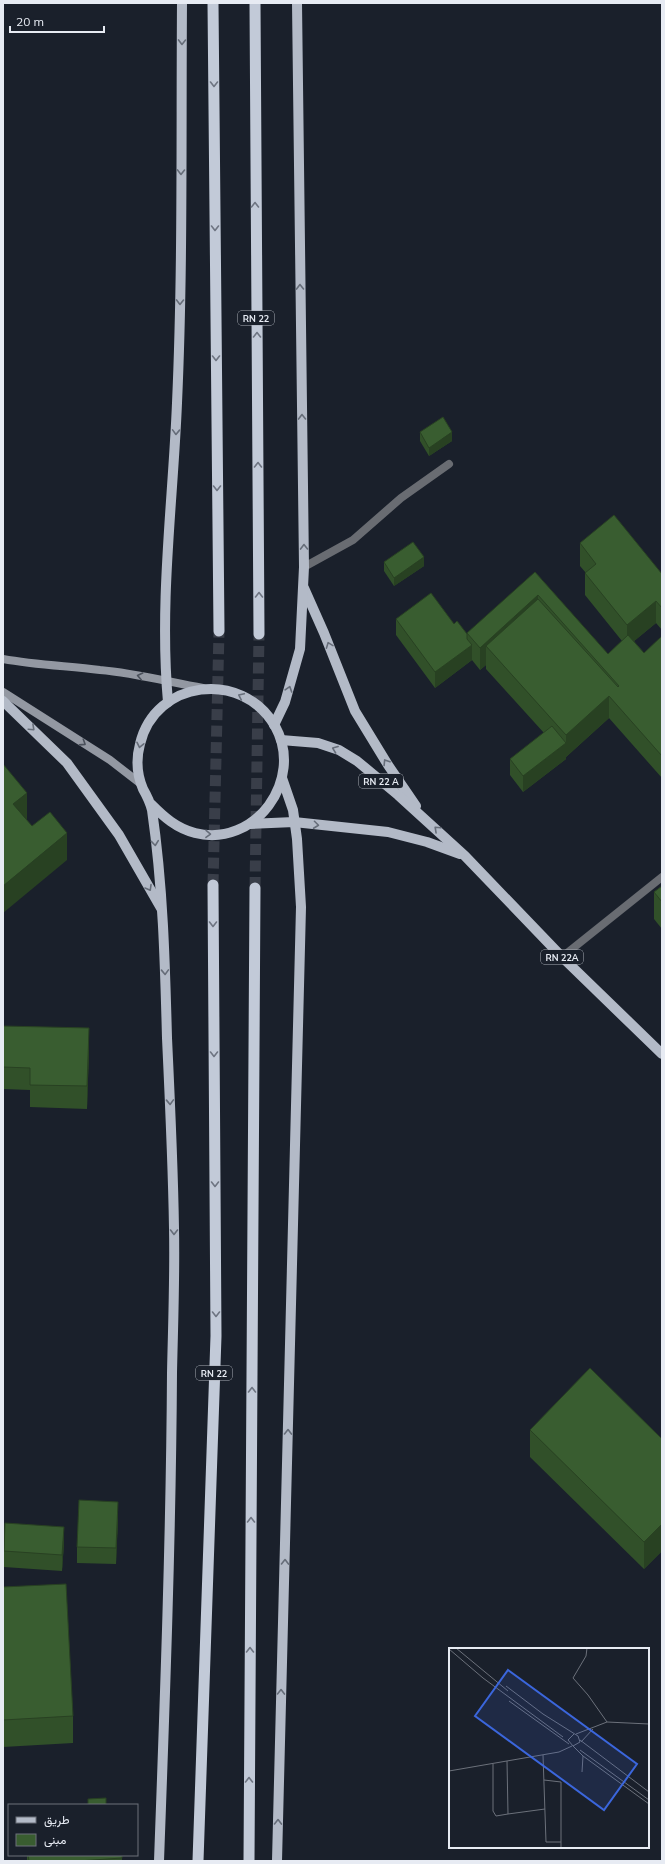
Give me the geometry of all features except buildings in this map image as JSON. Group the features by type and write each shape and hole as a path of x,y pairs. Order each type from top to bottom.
{"highway":[{"path":"213,3 218,631"},
{"name":"RN 22","path":"255,3 254,55 259,634"},
{"name":"RN 22","path":"198,1861 216,1336 213,885"},
{"path":"249,1861 255,888"}],"main road":[{"path":"168,702 166,681 167,569 175,468 179,359 182,3"},
{"path":"274,725 285,702 300,649 304,567 297,3"},
{"path":"303,585 355,711 388,765 424,817"},
{"path":"3,658 53,666 136,674 206,689 226,690 245,697 261,709 274,725 281,740 284,759 282,778 275,797 264,812 250,824"},
{"path":"206,689 186,692 168,702 157,712 148,724 141,738 138,753 138,769 141,784 151,804 171,823 196,834 224,834 250,824 294,822 388,832 427,842 465,856"},
{"path":"3,692 110,760 141,784"},
{"path":"3,701 67,763 119,836 163,912"},
{"name":"RN 22 A","path":"281,740 318,743 339,750 357,762 424,817 465,856"},
{"path":"277,1861 301,907 301,874 294,822 282,778"},
{"path":"151,804 163,912 174,1228 170,1546 159,1861"},
{"name":"RN 22A","path":"465,856 562,957 662,1054"}],"street":[{"path":"304,567 353,540 401,498 449,464"},
{"path":"562,957 662,877"}],"tunnel":[{"path":"213,885 219,631"},
{"path":"255,888 259,634"}]}
